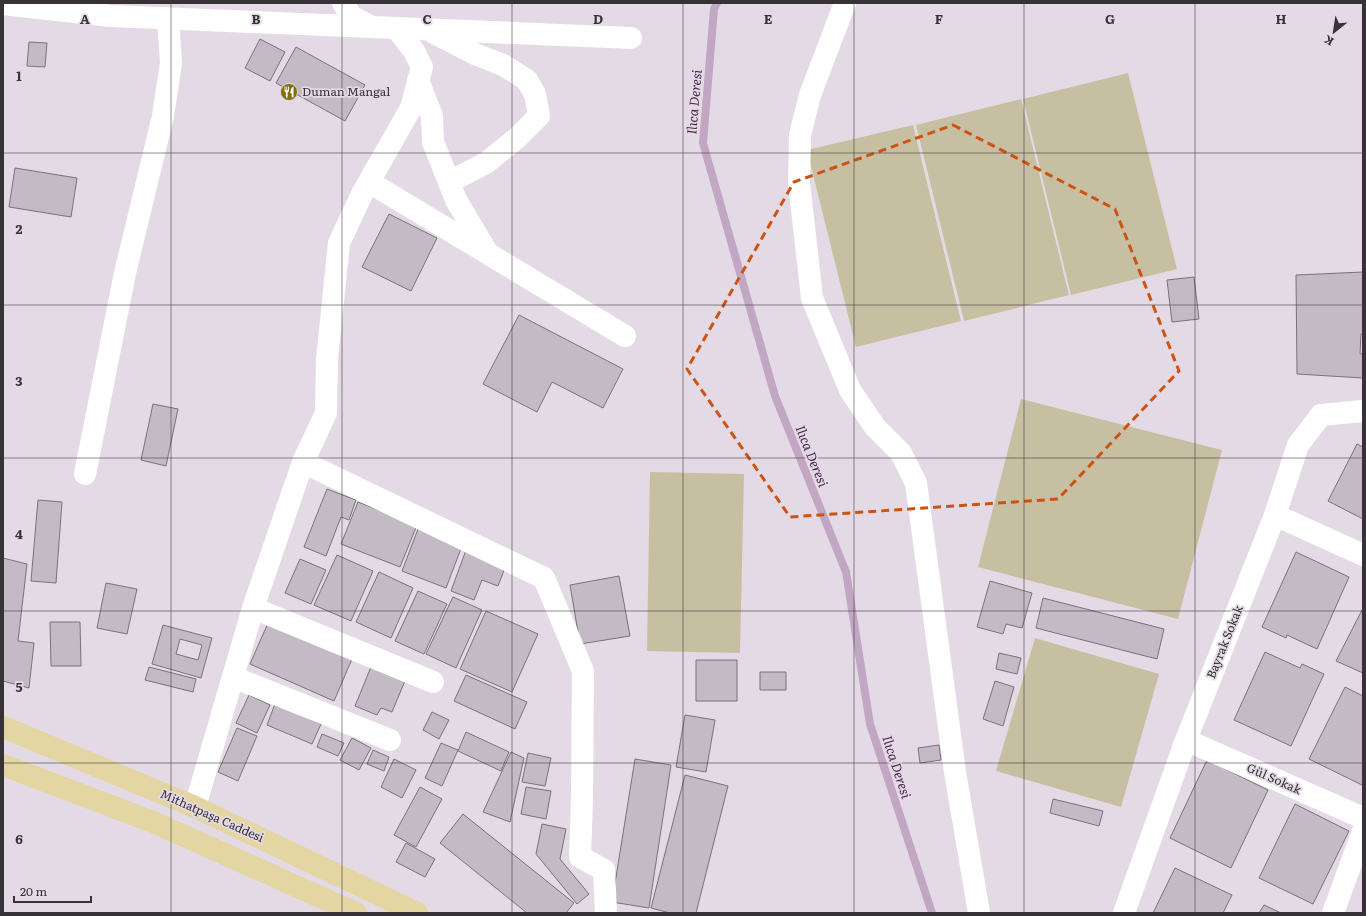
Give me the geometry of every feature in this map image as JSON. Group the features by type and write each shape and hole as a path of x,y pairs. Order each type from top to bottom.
{"main road":[{"name":"Mithatpaşa Caddesi","path":"3,727 195,807 417,913"},
{"path":"3,765 153,822 356,913"}],"street":[{"path":"343,3 351,16 372,28"},
{"path":"845,3 810,95 800,135 799,183 812,298 850,390 875,427 901,453 916,483 955,772 979,913"},
{"path":"3,4 111,16 631,38"},
{"path":"84,474 124,273 163,116 171,63 168,18"},
{"path":"195,807 253,608 302,462 326,413 327,359 339,243 369,182 411,108 422,68 414,51 397,28"},
{"path":"427,30 503,66 527,80 535,94 539,116 517,138 486,163 449,182"},
{"path":"418,80 432,116 433,142 456,200 489,255"},
{"path":"369,182 625,336"},
{"name":"Bayrak Sokak","path":"1124,913 1186,740 1275,515 1298,445 1321,416 1363,411"},
{"path":"302,462 544,578 583,671 580,857 604,870 606,913"},
{"path":"1275,515 1363,555"},
{"path":"253,608 433,682"},
{"path":"233,677 390,740"},
{"name":"Gül Sokak","path":"1186,740 1363,818"},
{"path":"1333,913 1363,831"}],"highlighted area":[{"path":"953,125 1115,209 1179,371 1058,499 790,517 687,369 794,182"}],"shaded area":[{"path":"1128,73 1177,269 1071,295 1023,99"},
{"path":"1021,99 1069,295 964,321 916,125"},
{"path":"913,125 961,321 856,347 807,150"},
{"path":"1021,399 1222,450 1178,619 978,567"},
{"path":"650,472 744,474 740,653 647,651"},
{"path":"1035,638 1159,674 1121,807 996,771"}],"building":[{"path":"260,39 285,52 270,81 245,68"},
{"path":"29,42 47,43 45,67 27,66"},
{"path":"296,47 365,85 345,121 276,83"},
{"path":"15,168 77,178 71,217 9,207"},
{"path":"389,214 437,238 411,291 362,267"},
{"path":"1363,272 1363,335 1361,334 1360,354 1363,354 1363,378 1297,374 1296,275"},
{"path":"1194,277 1199,319 1172,322 1167,280"},
{"path":"519,315 623,369 603,408 552,382 537,412 483,384"},
{"path":"153,404 178,409 166,466 141,460"},
{"path":"1357,444 1363,447 1363,519 1328,501"},
{"path":"327,489 356,500 349,520 341,517 326,556 304,547"},
{"path":"38,500 62,502 56,583 31,581"},
{"path":"358,502 417,525 400,567 341,544"},
{"path":"418,529 462,546 446,588 402,571"},
{"path":"466,550 506,565 498,586 482,580 474,600 451,591"},
{"path":"1296,552 1349,577 1317,649 1287,635 1286,638 1262,627"},
{"path":"337,555 373,571 351,621 314,605"},
{"path":"3,558 27,564 18,641 34,643 29,688 3,681"},
{"path":"300,559 326,570 311,604 285,593"},
{"path":"379,572 413,588 391,638 356,622"},
{"path":"619,576 630,636 580,644 570,585"},
{"path":"990,581 1032,593 1022,628 1006,624 1003,634 977,627"},
{"path":"106,583 137,589 127,634 97,628"},
{"path":"418,591 447,604 424,654 395,641"},
{"path":"453,597 482,610 456,668 426,654"},
{"path":"1043,598 1164,629 1157,659 1036,628"},
{"path":"1363,608 1363,673 1336,661"},
{"path":"486,611 538,634 512,692 460,669"},
{"path":"50,622 80,622 81,666 51,666"},
{"path":"268,623 352,659 334,701 250,664"},
{"path":"163,625 212,638 201,678 152,664","holes":["180,639 202,645 198,660 176,654"]},
{"path":"1265,652 1300,668 1302,664 1324,674 1291,746 1234,720"},
{"path":"999,653 1021,658 1017,674 996,669"},
{"path":"696,660 737,660 737,701 696,701"},
{"path":"373,662 407,676 392,712 381,708 377,715 355,706"},
{"path":"149,667 196,679 193,692 145,680"},
{"path":"760,672 786,672 786,690 760,690"},
{"path":"466,675 527,702 515,729 454,701"},
{"path":"995,681 1014,687 1003,726 983,719"},
{"path":"1345,687 1363,696 1362,785 1309,759"},
{"path":"249,695 270,705 257,733 236,723"},
{"path":"275,704 321,724 312,744 267,725"},
{"path":"432,712 449,720 439,739 423,730"},
{"path":"685,715 715,720 706,772 676,767"},
{"path":"237,728 257,736 238,781 218,772"},
{"path":"466,732 509,752 501,771 458,751"},
{"path":"322,734 344,743 338,756 317,747"},
{"path":"352,738 371,748 359,770 340,760"},
{"path":"441,743 458,750 442,786 425,778"},
{"path":"939,745 941,760 920,763 918,748"},
{"path":"373,750 389,757 384,771 367,764"},
{"path":"511,752 524,758 510,822 483,812"},
{"path":"528,753 551,758 545,786 522,782"},
{"path":"394,759 416,770 402,798 381,787"},
{"path":"635,759 671,765 649,908 612,902"},
{"path":"1207,760 1268,790 1231,868 1170,838"},
{"path":"685,775 728,786 696,913 670,913 651,908"},
{"path":"420,787 442,799 416,847 394,835"},
{"path":"526,787 551,791 546,819 521,814"},
{"path":"1053,799 1103,811 1099,826 1050,813"},
{"path":"1295,804 1349,831 1313,904 1259,878"},
{"path":"463,814 574,903 566,913 527,913 440,843"},
{"path":"542,824 566,829 560,859 589,894 577,904 536,854"},
{"path":"406,843 435,859 425,877 396,862"},
{"path":"1175,868 1232,895 1223,913 1153,913"},
{"path":"1264,905 1281,913 1259,913"}],"waterway":[{"name":"Ilıca Deresi","path":"717,3 714,9 703,143 775,396 846,572 870,724 932,913"}],"place":[{"name":"Duman Mangal","path":"289,92"}]}
